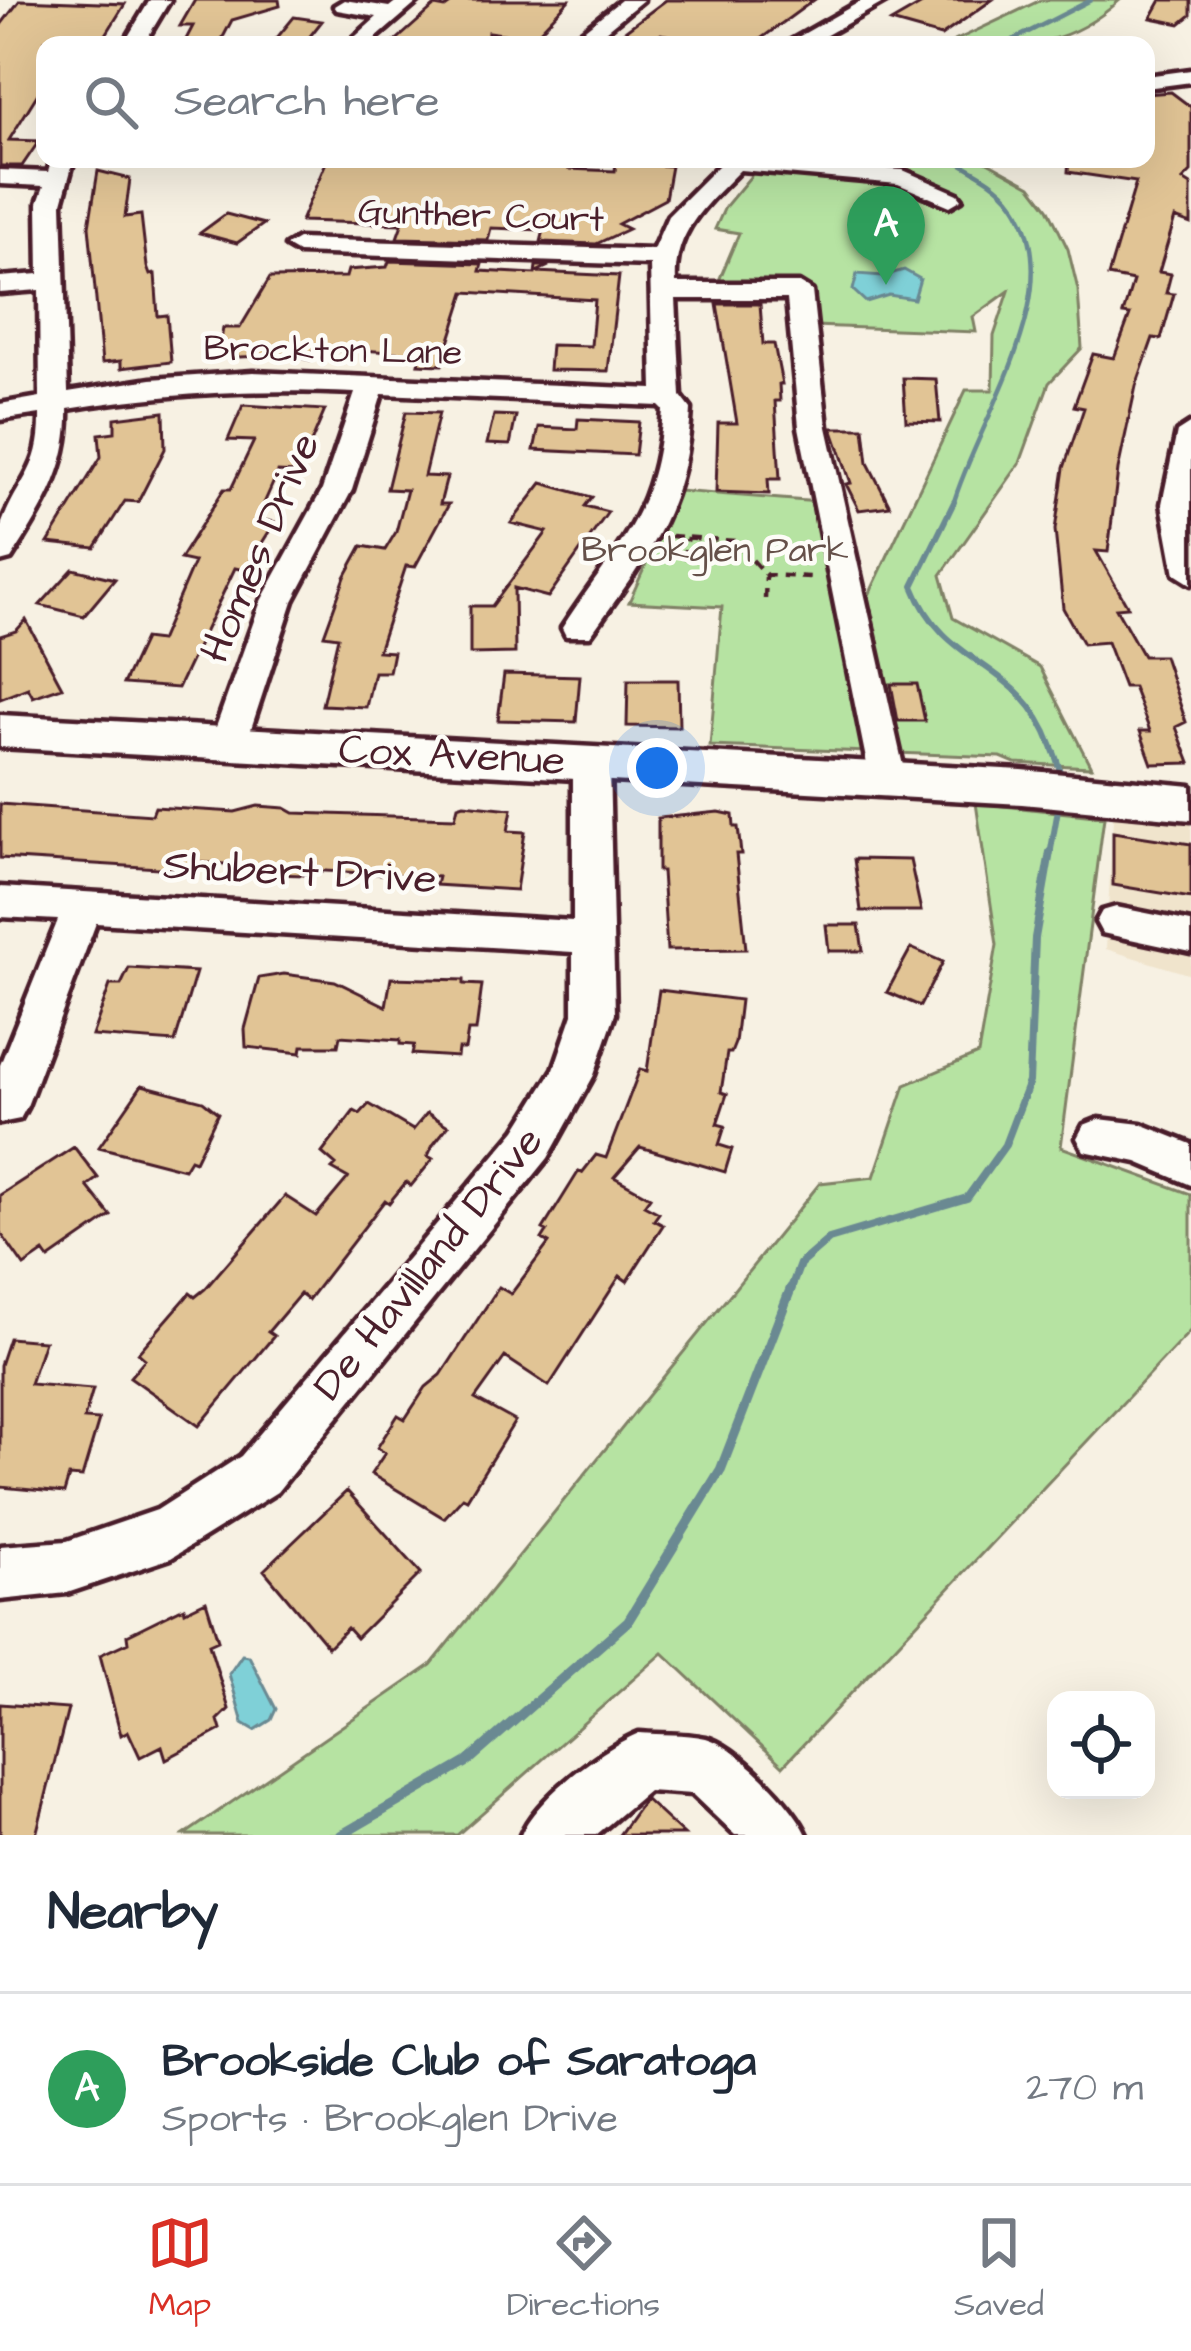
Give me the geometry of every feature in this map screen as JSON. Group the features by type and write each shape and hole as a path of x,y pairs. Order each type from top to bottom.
{"main road":[{"name":"Cox Avenue","path":"0,731 1022,787 1191,803"}],"street":[{"path":"138,36 160,0"},
{"path":"365,36 410,0"},
{"path":"587,36 633,0"},
{"path":"811,36 878,0"},
{"path":"344,6 389,13"},
{"path":"1155,81 1191,76"},
{"path":"578,628 661,508 676,460 676,409 667,398 662,258 677,220 731,168"},
{"path":"810,168 903,177 950,199"},
{"path":"0,177 58,169 51,281 56,444 45,475 0,552"},
{"name":"Gunther Court","path":"298,246 662,258"},
{"path":"0,285 51,281"},
{"path":"663,291 799,291 813,427 888,779"},
{"name":"Brockton Lane","path":"0,412 199,382 667,398"},
{"name":"Homes Drive","path":"228,744 277,601 337,490 371,385"},
{"path":"1190,437 1177,504 1191,574"},
{"name":"De Havilland Drive","path":"0,1573 67,1568 171,1532 259,1474 532,1144 573,1075 594,1014 591,764"},
{"name":"Shubert Drive","path":"0,902 594,938"},
{"path":"5,1106 82,909"},
{"path":"1116,922 1191,937"},
{"path":"1099,1138 1141,1144 1191,1165"},
{"path":"550,1835 639,1762 704,1766 778,1835"}],"path":[{"path":"649,529 735,541 766,575 810,578"},
{"path":"683,559 688,537"},
{"path":"765,598 766,575"}],"shaded area":[{"path":"1114,799 1191,805 1191,975 1106,949"}],"green space":[{"path":"1041,0 1120,0 1062,36 965,36"},
{"name":"Brookglen Park","path":"758,168 998,168 1031,186 1048,208 1068,249 1078,290 1082,348 1049,383 1020,463 941,575 953,618 1040,667 1091,767 1015,763 1001,757 710,746 722,607 629,602 679,491 819,502 860,614 966,390 993,390 994,336 1009,291 973,317 976,332 813,326 807,290 718,283 739,233 715,229 725,207"},
{"path":"976,803 1104,817 1061,1147 1191,1194 1191,1330 783,1766 663,1653 457,1835 184,1835 431,1665 820,1183 874,1177 905,1085 978,1054 997,945"}],"water":[{"path":"904,270 920,279 914,299 889,295 866,302 853,290 857,274 883,276"},
{"path":"242,1655 249,1656 276,1709 271,1720 255,1730 243,1723 229,1674"}],"building":[{"path":"20,0 125,4 105,36 36,36 36,96 9,140 36,141 22,166 0,166 0,26"},
{"path":"195,0 279,0 280,6 232,20 224,36 188,36 193,26 180,26"},
{"path":"456,0 569,0 535,36 488,32 488,36 401,36 435,6 445,8"},
{"path":"666,0 814,0 765,36 618,36"},
{"path":"929,0 992,0 941,36 891,22"},
{"path":"1161,0 1191,0 1191,15 1180,24 1151,18"},
{"path":"294,17 322,21 310,36 278,36"},
{"path":"1171,92 1191,107 1191,172 1183,180 1191,185 1191,224 1175,218 1159,272 1171,274 1166,293 1174,294 1161,339 1153,338 1136,386 1118,470 1108,552 1096,551 1128,607 1116,608 1143,656 1164,656 1186,722 1176,727 1190,763 1152,764 1140,731 1150,731 1133,687 1124,687 1107,642 1083,644 1063,608 1055,530 1064,468 1084,408 1074,406 1093,354 1114,358 1130,315 1123,314 1133,281 1108,276 1136,182 1068,172 1068,168 1155,168 1155,93"},
{"path":"324,168 671,168 665,199 618,224 628,229 596,244 541,242 544,230 491,228 488,240 397,238 402,224 301,221"},
{"path":"98,171 130,179 125,217 141,215 147,267 150,275 155,274 158,316 167,315 171,362 121,368 121,361 102,363 89,226"},
{"path":"226,214 264,224 237,243 200,233"},
{"path":"389,261 482,264 480,271 535,274 536,266 549,266 536,272 619,276 608,371 549,370 551,345 591,346 595,300 465,292 442,365 418,364 421,354 361,350 313,351 310,360 287,355 218,358 223,328 240,328 270,278 346,277 348,270 387,267"},
{"path":"717,304 760,304 763,344 774,344 782,384 780,401 775,401 780,479 768,479 769,494 716,492 718,423 737,423"},
{"path":"903,378 936,379 940,422 906,421"},
{"path":"243,405 325,410 298,473 278,472 257,519 275,522 245,570 235,568 178,688 123,684 144,639 160,641 194,562 180,559 224,489 231,489 254,441 228,440"},
{"path":"164,412 165,449 138,502 125,501 95,548 48,543 101,457 99,434 115,432 115,418"},
{"path":"406,412 439,413 424,476 447,477 440,504 449,504 415,567 406,566 378,651 393,652 389,672 374,672 366,707 322,705 338,637 324,635 345,577 362,546 385,550 396,532 407,490 387,489"},
{"path":"494,415 516,416 510,445 487,444"},
{"path":"578,419 639,422 635,455 534,450 539,427 577,429"},
{"path":"832,428 864,428 868,463 890,506 859,510 846,484 851,483"},
{"path":"542,483 592,497 585,506 608,512 548,597 514,588 515,653 470,654 470,606 492,606 547,532 511,523"},
{"path":"73,569 115,579 84,616 40,605"},
{"path":"26,620 62,687 33,697 28,688 0,699 0,636 16,631"},
{"path":"504,674 580,676 576,722 498,720"},
{"path":"628,680 678,680 679,727 627,726"},
{"path":"891,684 917,684 925,721 898,721"},
{"path":"0,804 152,815 155,807 235,812 258,806 294,813 455,818 458,806 464,804 512,809 508,831 525,832 516,890 436,885 438,877 307,870 305,875 274,874 276,867 192,862 190,870 0,858"},
{"path":"733,815 734,827 738,827 741,854 736,854 746,949 667,950 662,871 658,871 658,818"},
{"path":"1113,832 1191,844 1191,898 1113,885"},
{"path":"854,859 910,860 921,911 861,911"},
{"path":"826,925 859,925 863,951 829,951"},
{"path":"911,948 943,962 920,1006 887,992"},
{"path":"129,968 196,972 175,1042 92,1036 110,985 121,985"},
{"path":"284,974 335,981 386,1006 391,978 464,980 464,984 482,985 476,1031 468,1031 465,1049 458,1049 457,1057 412,1054 414,1045 400,1044 400,1040 340,1036 338,1046 302,1046 301,1053 246,1047 245,1029 259,978"},
{"path":"659,990 740,1000 735,1043 727,1053 721,1092 727,1094 717,1124 725,1126 719,1145 732,1149 725,1172 640,1147 614,1177 650,1197 644,1205 659,1213 654,1220 663,1225 627,1281 620,1276 549,1386 505,1357 475,1399 515,1421 467,1499 463,1497 444,1518 371,1474 385,1453 377,1448 398,1415 405,1419 426,1387 441,1375 499,1287 511,1294 549,1243 542,1239 547,1231 543,1229 579,1171 596,1155 606,1158 640,1069 647,1071"},
{"path":"142,1085 203,1101 218,1113 195,1161 190,1159 184,1169 99,1147"},
{"path":"369,1104 413,1130 427,1113 448,1126 428,1156 433,1159 411,1186 406,1182 389,1203 385,1200 308,1300 300,1294 268,1332 274,1336 199,1426 130,1377 145,1359 138,1353 190,1293 195,1297 205,1289 285,1196 316,1216 348,1178 332,1169 336,1165 322,1153 354,1111 360,1114"},
{"path":"74,1147 98,1178 87,1186 111,1216 49,1259 44,1252 24,1266 0,1232 0,1195"},
{"path":"9,1338 44,1341 30,1384 93,1389 84,1419 99,1420 82,1477 69,1476 64,1493 0,1487 0,1365"},
{"path":"347,1491 421,1573 356,1638 347,1628 328,1647 264,1570"},
{"path":"206,1601 218,1640 209,1644 229,1709 218,1720 221,1730 166,1759 162,1746 140,1757 128,1731 121,1735 100,1655 128,1642 127,1635"},
{"path":"0,1704 68,1709 36,1835 0,1835"},
{"path":"645,1799 684,1835 619,1835"}],"waterway":[{"path":"1021,36 1091,0"},
{"path":"953,505 1015,355 1033,275 1029,237 1013,203 968,168"},
{"path":"954,502 913,586 944,634 1003,679 1038,718 1057,760 1060,783"},
{"path":"1050,855 1060,798"},
{"path":"790,1291 800,1264 829,1239 967,1198 1005,1145 1029,1082 1035,938 1050,852"},
{"path":"341,1835 467,1762 628,1621 721,1469 791,1288"}],"place":[{"name":"Brookside Club of Saratoga","path":"886,285"}]}
